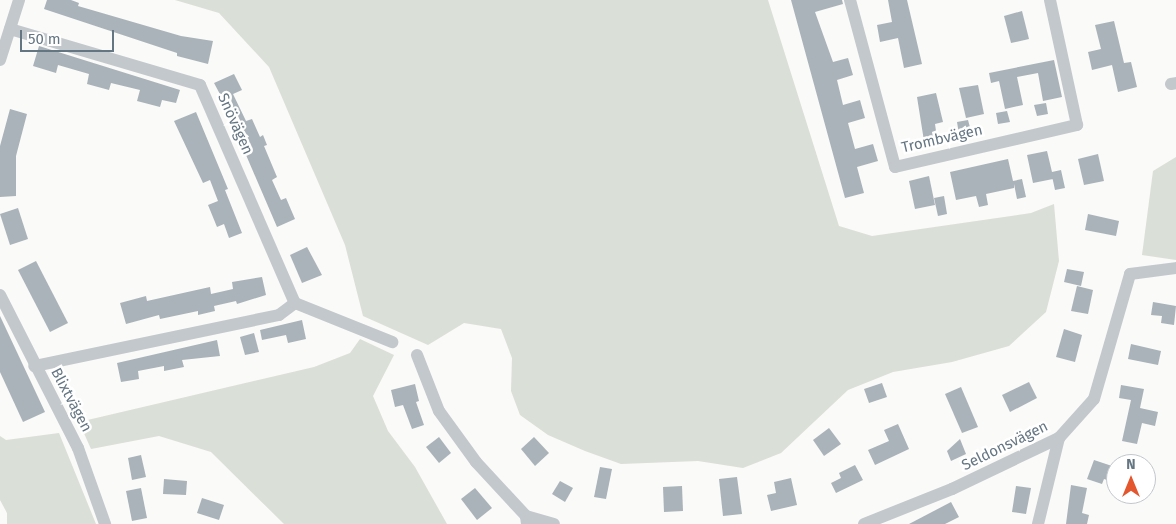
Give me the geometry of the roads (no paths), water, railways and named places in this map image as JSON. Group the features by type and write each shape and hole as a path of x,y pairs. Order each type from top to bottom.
{"street":[{"path":"0,60 19,0"},
{"name":"Trombvägen","path":"850,0 895,167 1077,125 1050,0"},
{"name":"Snövägen","path":"10,29 200,85 296,303"},
{"name":"Seldonsvägen","path":"870,523 952,489 1059,438 1094,399 1117,310 1130,274 1176,268"},
{"name":"Blixtvägen","path":"0,295 34,366 78,448 105,524"},
{"path":"34,366 279,315 296,303 392,342"},
{"path":"417,355 439,411 476,462 526,520 554,524"},
{"path":"1038,524 1059,438"}]}
